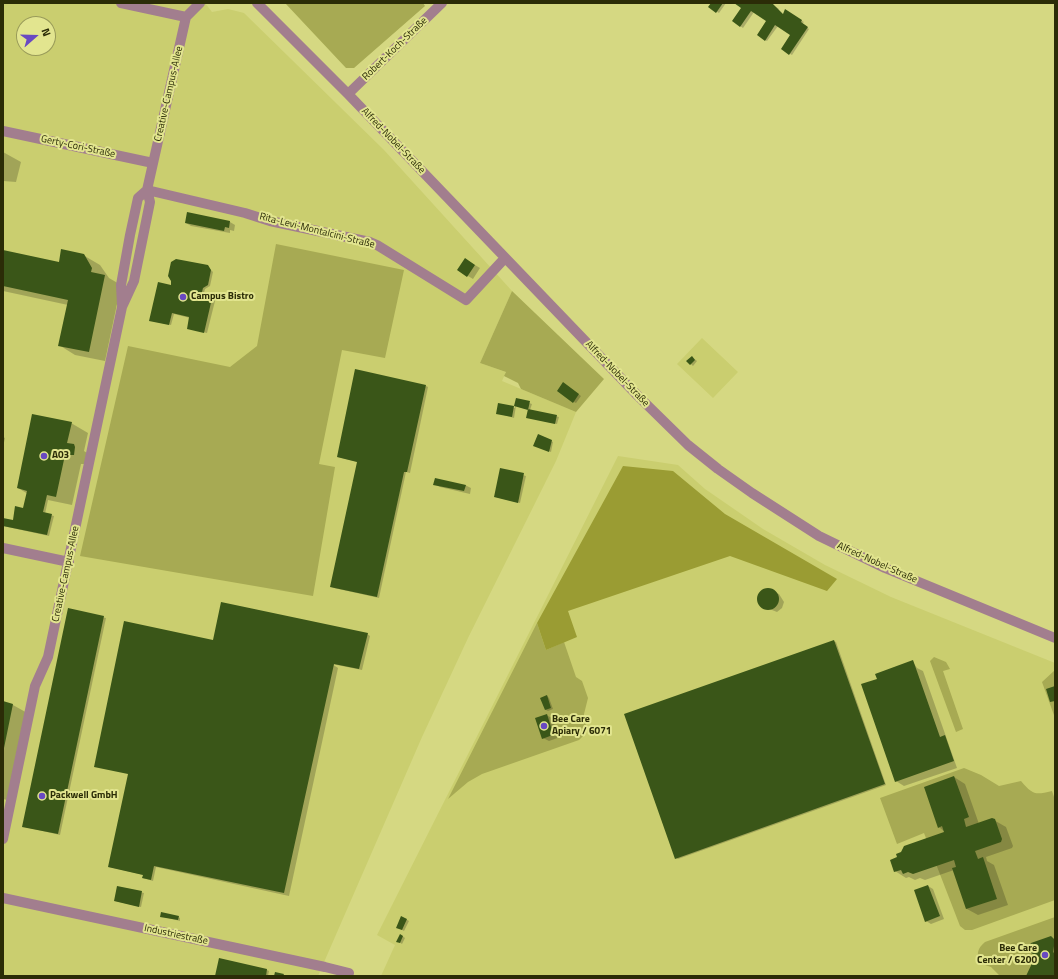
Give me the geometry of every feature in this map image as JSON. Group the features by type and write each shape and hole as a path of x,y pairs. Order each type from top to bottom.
{"street":[{"path":"121,3 186,18 200,3"},
{"name":"Alfred-Nobel-Straße","path":"257,3 348,94 638,396 683,440 718,469 752,493 819,536 852,553 1055,638"},
{"name":"Robert-Koch-Straße","path":"348,94 442,3"},
{"name":"Creative-Campus-Allee","path":"3,839 35,686 48,657 122,306 134,281 150,202 147,190 186,18"},
{"name":"Gerty-Cori-Straße","path":"3,131 153,163"},
{"name":"Rita-Levi-Montalcini-Straße","path":"147,190 240,212 270,221 377,244 466,300 505,258"},
{"path":"3,548 69,562"},
{"name":"Industriestraße","path":"3,898 348,975"}],"shaded area":[{"path":"3,3 205,3 212,12 228,9 244,13 384,150 512,291 480,363 506,372 502,381 576,412 556,461 468,638 422,737 318,976 3,976"},
{"path":"285,3 423,3 425,6 354,68 346,68"},
{"path":"276,244 404,270 385,358 342,350 319,464 335,467 313,596 80,556 128,346 230,367 257,346"},
{"path":"512,291 604,379 576,412 521,389 518,383 504,376 506,372 480,363"},
{"path":"702,338 738,372 713,398 677,364"},
{"path":"618,456 678,465 705,489 763,529 825,565 891,597 1055,663 1055,976 381,976 395,945 377,935"},
{"path":"623,466 673,471 725,514 837,579 827,591 730,556 568,611 577,637 546,650 537,623"},
{"path":"537,623 546,650 564,642 576,677 582,681 588,698 584,714 586,726 584,735 579,740 482,774 468,782 448,799"},
{"path":"934,657 946,662 950,669 943,671 963,729 956,732 930,661"},
{"path":"1055,670 1055,718 1042,682"},
{"path":"964,768 981,775 999,786 1021,781 1035,793 1052,791 1055,800 1055,900 972,930 965,930 960,926 924,833 897,844 880,798"},
{"path":"1055,917 1055,976 1000,976 991,967 979,963 978,951 985,942"}],"building":[{"path":"711,3 723,3 716,13 708,7"},
{"path":"734,3 772,3 783,14 785,9 802,20 801,22 808,27 789,55 781,49 790,35 775,25 765,41 757,35 766,21 751,11 740,27 732,21 741,8"},
{"path":"187,212 230,221 229,228 225,227 224,231 185,223"},
{"path":"61,249 84,254 92,268 91,272 105,275 89,352 58,346 68,300 3,286 3,250 59,262"},
{"path":"465,258 475,265 467,277 457,270"},
{"name":"Campus Bistro","path":"176,259 208,265 211,270 208,285 203,288 202,292 213,294 204,333 187,329 189,317 172,313 169,325 149,321 158,282 171,285 171,281 168,276 171,262"},
{"path":"692,356 695,360 690,365 686,361"},
{"path":"355,369 426,385 407,472 404,472 377,597 330,587 357,462 337,457"},
{"path":"563,382 579,394 573,403 557,391"},
{"path":"516,398 530,401 528,410 514,406"},
{"path":"498,403 514,406 512,417 496,414"},
{"path":"528,409 557,415 555,424 526,418"},
{"name":"A03","path":"32,414 72,422 67,443 74,444 74,455 65,455 56,497 47,495 43,512 52,514 47,535 3,526 3,518 13,520 15,506 23,508 27,491 17,488"},
{"path":"538,434 552,440 549,452 533,446"},
{"path":"500,468 524,473 518,503 494,497"},
{"path":"435,478 466,485 464,491 433,485"},
{"path":"768,588 772,589 778,595 778,603 772,609 768,610 764,609 758,603 757,599 758,595 764,589"},
{"path":"221,602 368,633 359,669 334,664 284,893 154,866 151,880 142,878 143,875 108,867 128,774 94,767 124,621 213,640"},
{"path":"68,608 104,616 58,834 22,827"},
{"path":"834,640 885,784 675,859 624,714"},
{"path":"913,660 940,737 945,735 954,761 895,782 861,684 877,679 875,674"},
{"path":"1055,686 1055,701 1050,702 1046,689"},
{"path":"547,695 551,708 545,710 540,698"},
{"path":"3,701 13,704 4,748 3,748"},
{"name":"Bee Care Apiary / 6071","path":"547,714 551,727 555,725 558,733 542,739 535,718"},
{"path":"954,776 969,817 964,819 966,827 992,818 995,819 1002,839 1001,842 975,851 978,859 983,857 997,899 966,909 952,868 956,867 954,860 913,874 908,872 903,874 901,870 894,872 890,860 897,857 896,854 901,852 904,846 944,832 942,826 938,828 924,787"},
{"path":"928,885 940,916 925,922 914,890"},
{"path":"117,886 142,891 139,907 114,901"},
{"path":"161,912 179,916 178,920 160,917"},
{"path":"401,916 407,919 402,930 396,928"},
{"path":"400,934 403,936 400,943 396,942"},
{"name":"Bee Care Center / 6200","path":"1051,936 1055,940 1053,952 1055,954 1055,976 1026,976 1035,957 1039,959 1039,957 1031,953 1029,947 1031,943"},
{"path":"219,958 267,969 266,976 215,976"},
{"path":"275,972 284,974 283,976 274,976"}],"place":[{"name":"Campus Bistro","path":"183,297"},
{"name":"A03","path":"44,456"},
{"name":"Bee Care Apiary / 6071","path":"544,726"},
{"name":"Packwell GmbH","path":"42,796"},
{"name":"Bee Care Center / 6200","path":"1045,955"}]}
